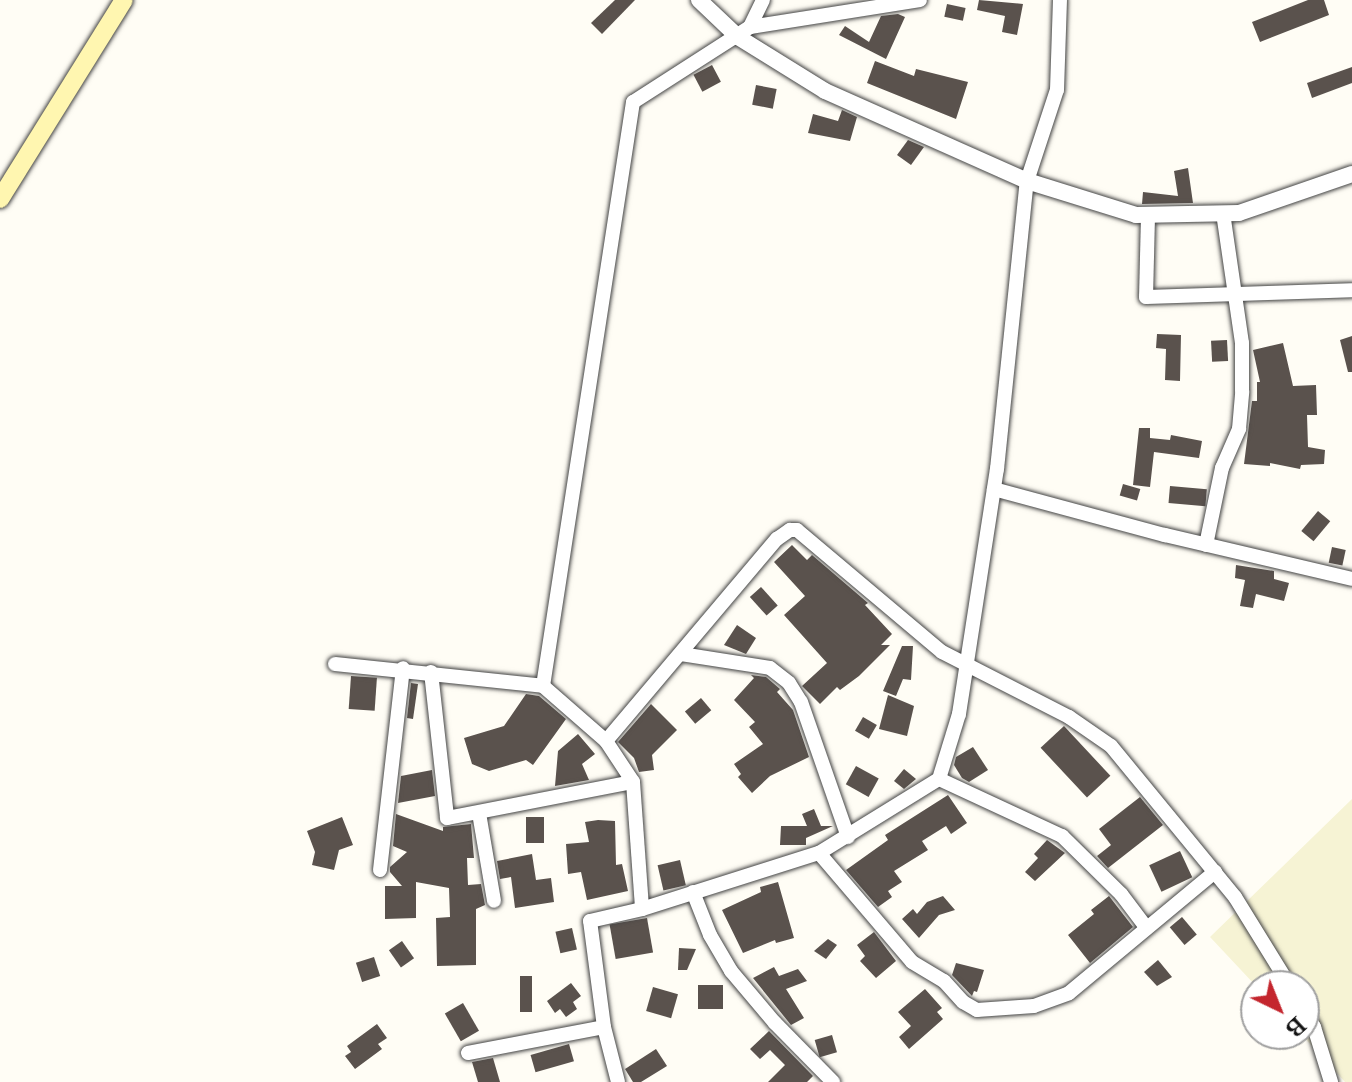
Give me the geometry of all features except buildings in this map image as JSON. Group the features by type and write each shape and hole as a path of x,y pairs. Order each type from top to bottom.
{"main road":[{"path":"0,199 124,0"}],"street":[{"path":"699,0 825,91 1027,181 1148,216 1239,213 1352,174"},
{"path":"744,32 763,0"},
{"path":"543,686 633,102 744,32 920,0"},
{"path":"618,1082 604,1027 590,921 642,909 819,853 939,779 959,714 994,489 1027,181 1057,90 1060,0"},
{"path":"1206,545 1222,468 1239,429 1242,343 1223,213"},
{"path":"1148,216 1146,297 1352,290"},
{"path":"994,489 1206,545 1352,579"},
{"path":"606,741 777,539 783,533 797,530 942,652 1069,717 1111,746 1215,872 1279,970"},
{"path":"681,654 770,668 789,683 806,716 848,837"},
{"path":"335,664 403,668 543,686 606,741 633,782 642,909"},
{"path":"380,870 403,668"},
{"path":"431,672 444,815 450,819 633,782"},
{"path":"939,779 1062,836 1121,894 1146,927"},
{"path":"479,813 494,901"},
{"path":"819,853 912,962 944,981 963,1002 977,1010 1018,1008 1056,1000 1081,984 1215,872"},
{"path":"693,892 710,935 731,971 775,1023 833,1082"},
{"path":"468,1053 604,1027"},
{"path":"1320,1046 1331,1082"}],"shaded area":[{"path":"1352,799 1352,1082 1345,1082 1316,1050 1320,1050 1320,970 1241,970 1210,937"}]}
